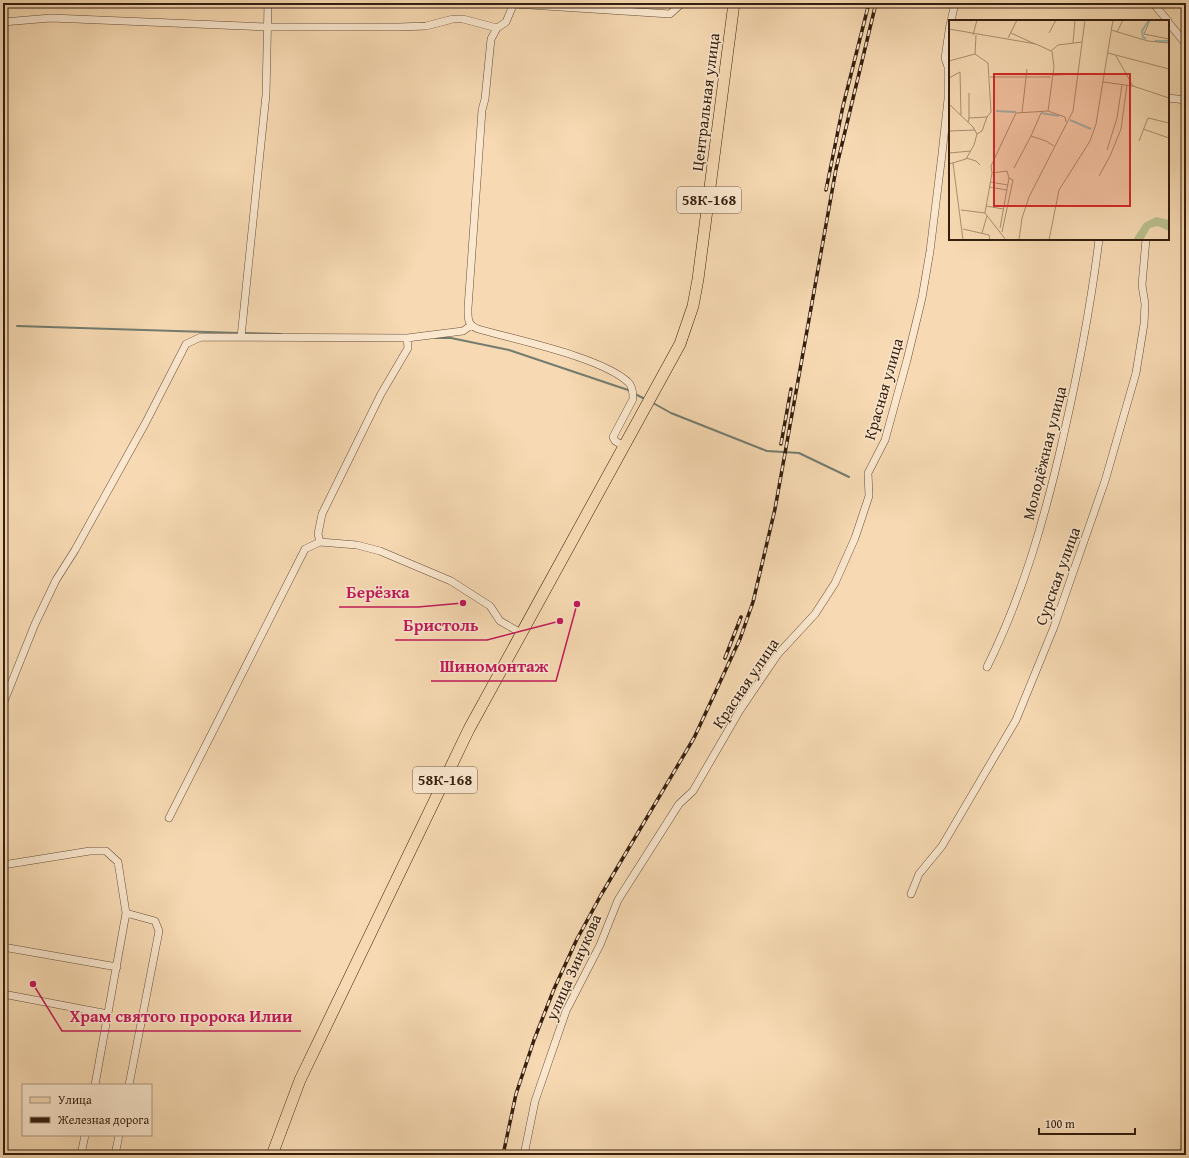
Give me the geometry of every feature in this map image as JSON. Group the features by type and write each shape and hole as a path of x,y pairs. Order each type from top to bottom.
{"main road":[{"name":"Центральная улица","path":"624,446 680,344 693,306 734,3"},
{"name":"58К-168","path":"272,1155 303,1073 469,729 624,446"}],"street":[{"path":"241,337 266,95 268,3"},
{"path":"470,326 468,308 482,110 485,100 491,39 497,28 506,22 514,4 670,14 681,4 701,3"},
{"path":"951,20 955,3"},
{"path":"1153,3 1167,20"},
{"path":"3,22 50,18 267,28 426,26 453,19 463,19 497,28"},
{"path":"1169,22 1186,44"},
{"name":"Красная улица","path":"679,804 693,791 740,710 778,654 815,614 836,583 855,538 869,496 868,473 885,440 922,298 930,251 948,99 949,67 945,58 949,31"},
{"path":"1169,98 1186,100"},
{"name":"Молодёжная улица","path":"987,667 1015,606 1050,497 1075,384 1092,297 1099,240"},
{"name":"Сурская улица","path":"911,894 919,874 942,846 1016,720 1054,627 1105,481 1136,373 1144,324 1145,304 1142,285 1146,240"},
{"path":"3,704 35,624 56,580 75,550 146,422 186,344 201,336 407,338 463,331 470,326"},
{"path":"470,326 599,365 630,383 633,399 613,437 614,441 624,446"},
{"path":"320,542 318,534 322,514 381,394 408,348 407,338"},
{"path":"169,818 305,549 320,542 357,545 380,551 451,581 490,606 500,621 521,633"},
{"name":"улица Зинукова","path":"524,1155 535,1101 566,1011 600,945 618,900 679,804"},
{"path":"3,865 90,851 106,851 118,862 126,913 95,1084"},
{"path":"126,913 155,921 159,930 129,1084"},
{"path":"3,947 116,967"},
{"path":"3,994 108,1014"},
{"path":"81,1155 85,1136"},
{"path":"115,1155 119,1136"}],"waterway":[{"path":"17,326 239,333"},
{"path":"244,333 281,334"},
{"path":"436,338 451,338 509,350 631,391"},
{"path":"635,394 645,399"},
{"path":"653,403 671,413 767,451 799,453 849,477"}],"railway":[{"path":"826,190 843,106 869,3"},
{"path":"503,1155 516,1094 534,1040 554,989 577,939 601,895 694,738 740,639 753,602 775,509 836,169 876,3"},
{"path":"781,444 791,389"},
{"path":"725,658 741,617"}],"place":[{"name":"Берёзка","path":"463,603"},
{"name":"Шиномонтаж","path":"577,604"},
{"name":"Бристоль","path":"560,621"},
{"name":"Храм святого пророка Илии","path":"33,984"}]}
